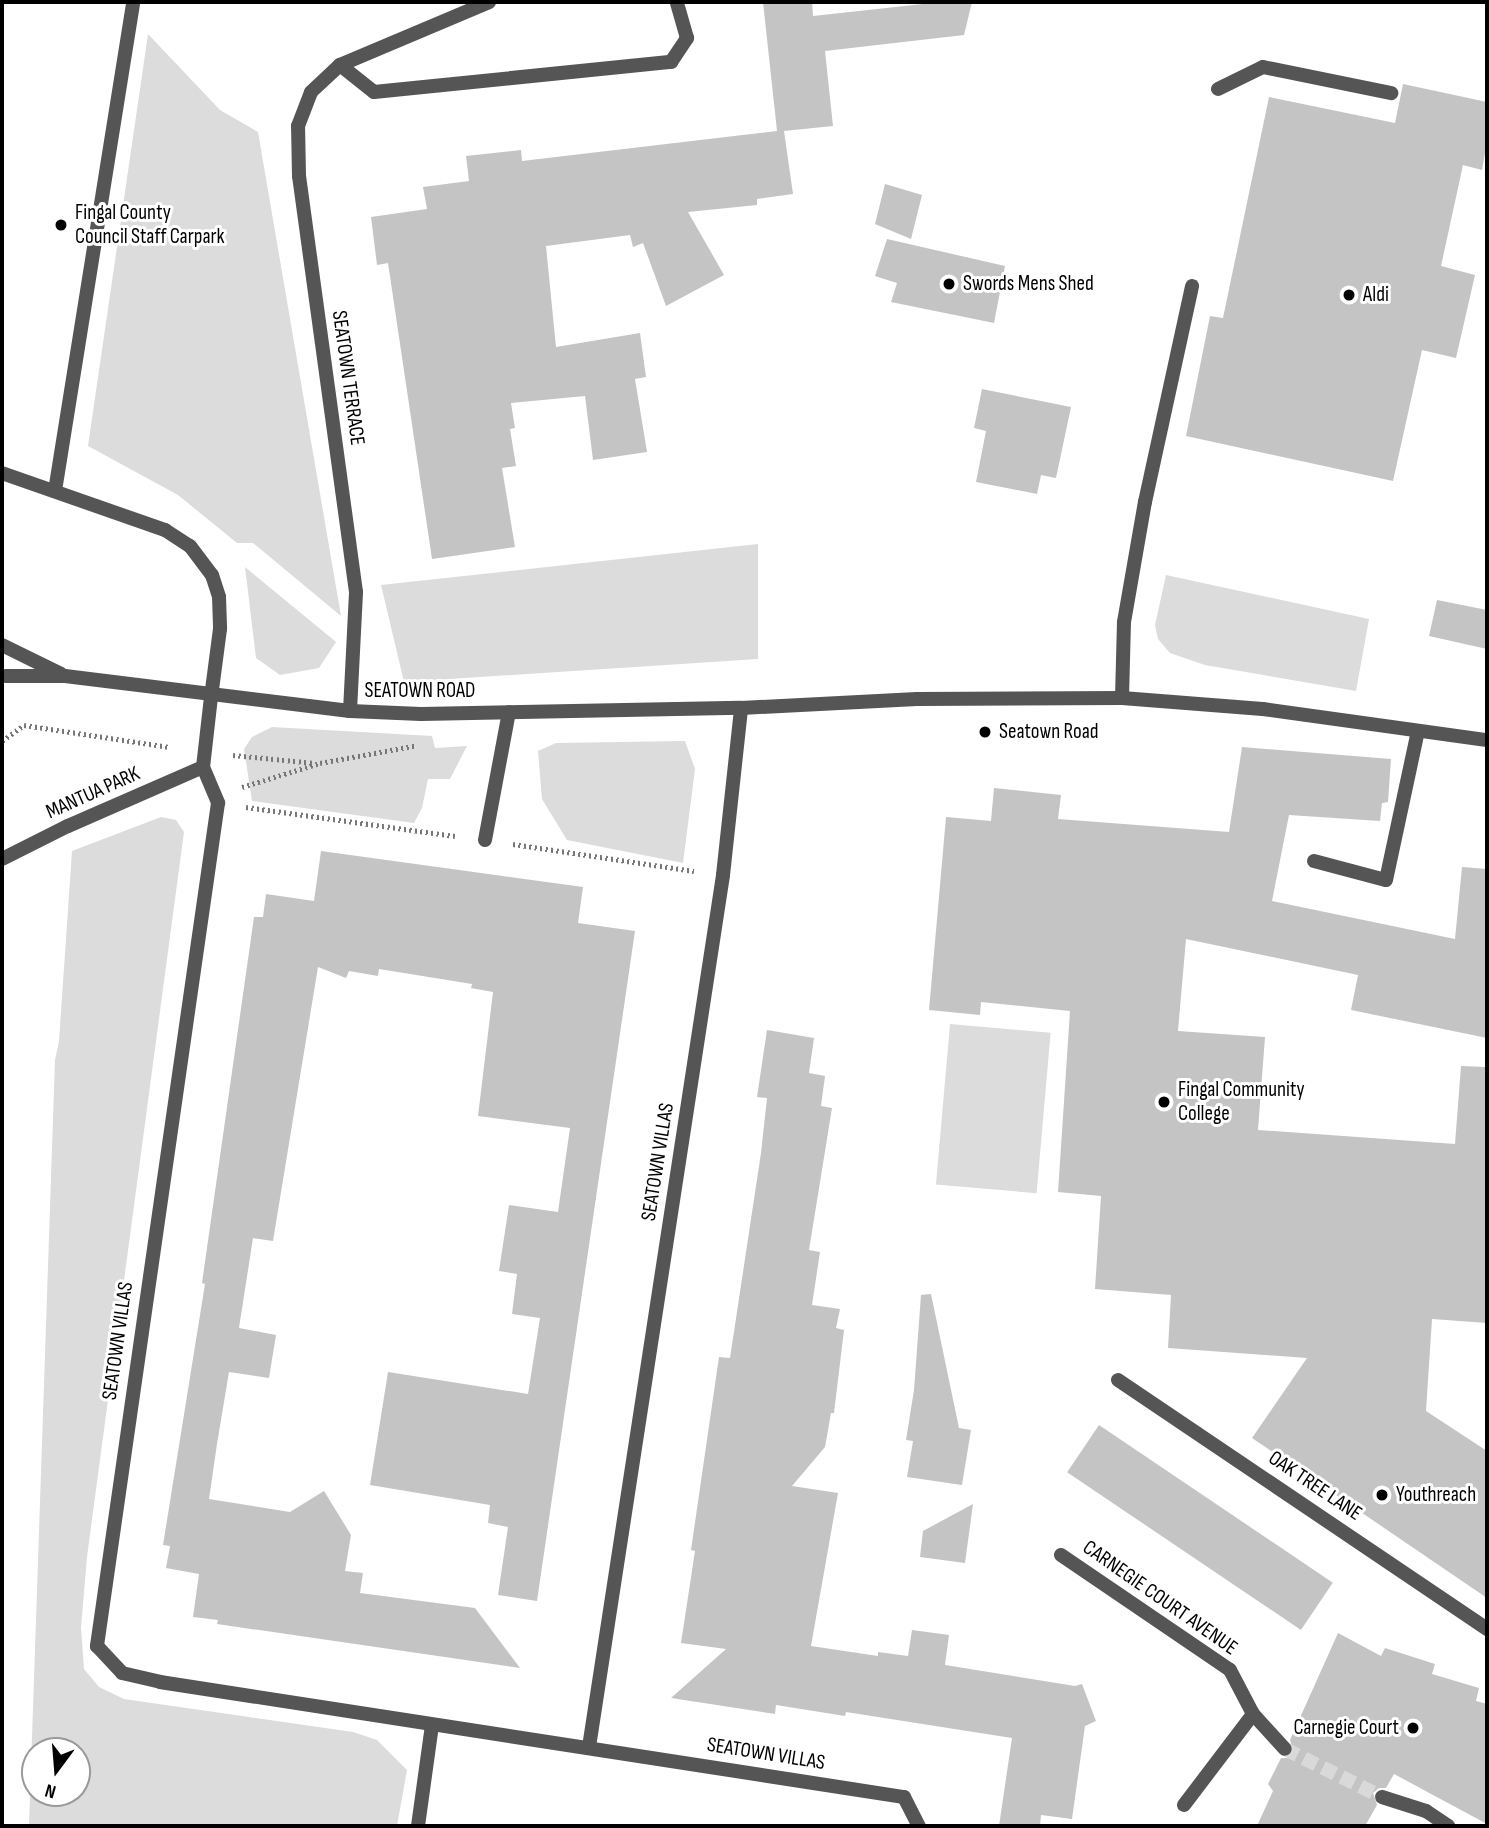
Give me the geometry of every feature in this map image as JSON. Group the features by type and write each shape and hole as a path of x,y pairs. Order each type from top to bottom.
{"street":[{"path":"55,491 133,2"},
{"name":"SEATOWN TERRACE","path":"350,711 356,592 299,176 298,126 311,92 340,65 489,2"},
{"path":"340,65 374,92 671,62 687,38 677,2"},
{"path":"1218,89 1264,67 1391,93"},
{"path":"1122,698 1124,622 1192,286"},
{"name":"SEATOWN VILLAS","path":"2,473 165,530 190,546 202,559 212,575 219,597 220,629 203,760 218,803 97,1646 122,1673 160,1682 904,1797 919,1826"},
{"name":"SEATOWN ROAD","path":"2,645 65,676"},
{"name":"SEATOWN ROAD","path":"2,676 65,676 350,711 509,712 741,708 917,699 1122,698 1263,709 1487,740"},
{"name":"SEATOWN VILLAS","path":"589,1747 723,875 741,708"},
{"path":"485,840 509,712"},
{"path":"1314,861 1386,880 1418,730"},
{"name":"MANTUA PARK","path":"2,859 203,760"},
{"name":"OAK TREE LANE","path":"1118,1380 1487,1629"},
{"name":"CARNEGIE COURT AVENUE","path":"1061,1555 1230,1670 1253,1714 1285,1749"},
{"path":"1184,1805 1253,1714"},
{"path":"418,1826 432,1725"},
{"path":"1382,1797 1426,1811 1448,1826"}],"path":[{"path":"2,741 24,725 203,760 320,763"},
{"path":"236,796 240,787 320,763 424,744"},
{"path":"263,809 302,814"}],"shaded area":[{"path":"148,34 220,110 258,132 341,616 253,543 237,543 178,495 88,446"},
{"path":"758,544 758,659 404,682 381,585"},
{"path":"245,567 336,642 319,668 280,675 256,658"},
{"path":"1166,575 1369,619 1356,691 1205,665 1170,653 1158,639 1155,625"},
{"path":"272,727 432,736 435,748 467,746 450,779 428,779 422,808 414,823 252,801 244,749 252,737"},
{"path":"685,741 695,769 683,863 567,840 542,799 538,751 556,743"},
{"path":"161,817 176,820 184,832 87,1557 81,1628 84,1669 99,1687 124,1699 353,1732 377,1740 407,1770 397,1826 29,1826 30,1807 91,1807 91,1737 32,1737 55,1060 59,1041 72,851"},
{"path":"950,1024 1051,1033 1037,1193 936,1184"}],"building":[{"path":"763,2 812,2 813,16 941,2 972,2 964,35 825,51 833,126 784,131 793,194 757,199 757,205 688,212 724,275 666,306 643,243 633,247 630,235 546,246 556,347 640,333 646,377 635,379 647,452 593,460 585,396 511,403 515,428 510,429 516,466 502,468 515,547 432,559 388,263 377,265 371,217 427,209 423,187 469,181 466,156 521,150 522,161 777,131"},
{"name":"Aldi","path":"1403,84 1487,102 1487,142 1482,170 1463,165 1441,266 1475,275 1456,358 1422,350 1393,481 1186,436 1210,316 1223,318 1269,97 1395,123"},
{"path":"885,184 922,195 911,239 875,224"},
{"name":"Swords Mens Shed","path":"887,239 1005,266 994,323 891,302 897,283 875,276"},
{"path":"982,389 1071,407 1056,478 1041,475 1037,494 976,482 986,431 974,428"},
{"path":"1437,600 1487,610 1487,649 1429,636"},
{"path":"1242,747 1391,759 1388,802 1382,803 1380,821 1289,815 1272,901 1455,939 1462,867 1487,869 1487,1038 1351,1010 1358,975 1186,939 1178,1031 1265,1037 1258,1130 1455,1144 1461,1066 1487,1067 1487,1323 1432,1319 1426,1411 1487,1451 1487,1598 1252,1438 1307,1358 1168,1348 1171,1295 1095,1289 1101,1196 1058,1192 1070,1011 981,1002 980,1015 929,1010 946,817 991,821 994,788 1061,795 1058,819 1229,832"},
{"path":"321,851 583,887 578,923 635,931 537,1601 498,1595 508,1527 488,1523 490,1505 370,1485 388,1372 528,1394 540,1318 512,1314 517,1274 499,1271 509,1205 558,1212 570,1128 478,1116 493,992 471,988 472,984 379,969 378,976 349,971 346,978 318,967 273,1241 253,1238 239,1328 276,1335 269,1378 229,1372 217,1444 209,1499 290,1512 324,1491 351,1535 345,1571 363,1573 360,1593 475,1608 520,1668 217,1624 218,1620 193,1617 199,1574 166,1568 170,1546 163,1545 205,1284 202,1283 254,917 263,917 266,894 314,901"},
{"path":"767,1030 814,1038 809,1073 825,1076 821,1106 832,1108 809,1250 820,1252 812,1305 840,1309 836,1328 844,1330 834,1413 831,1413 825,1447 792,1486 838,1493 811,1646 878,1656 878,1652 908,1656 912,1630 949,1635 945,1665 1075,1686 1082,1684 1096,1721 1085,1726 1072,1819 1041,1815 1040,1826 999,1826 1012,1738 846,1712 845,1716 776,1705 775,1714 671,1698 726,1649 681,1643 695,1551 691,1550 719,1357 730,1358 761,1153 767,1098 757,1097"},
{"path":"931,1294 959,1428 971,1430 962,1485 907,1477 913,1441 906,1440 914,1390 921,1295"},
{"path":"1099,1425 1333,1583 1301,1630 1067,1472"},
{"path":"973,1504 965,1563 920,1557 923,1531"},
{"name":"Carnegie Court","path":"1338,1633 1381,1656 1385,1648 1435,1664 1432,1674 1479,1688 1476,1701 1487,1704 1487,1824 1394,1774 1386,1788 1379,1788 1373,1793 1377,1805 1365,1826 1257,1826 1273,1791 1268,1784 1281,1758 1288,1758 1294,1753 1290,1740"}],"tunnel":[{"path":"1285,1749 1382,1797"}],"place":[{"name":"Fingal County Council Staff Carpark","path":"61,225"},
{"name":"Swords Mens Shed","path":"949,284"},
{"name":"Aldi","path":"1349,295"},
{"name":"Seatown Road","path":"985,732"},
{"name":"Fingal Community College","path":"1164,1102"},
{"name":"Youthreach","path":"1382,1495"},
{"name":"Carnegie Court","path":"1413,1728"}]}
